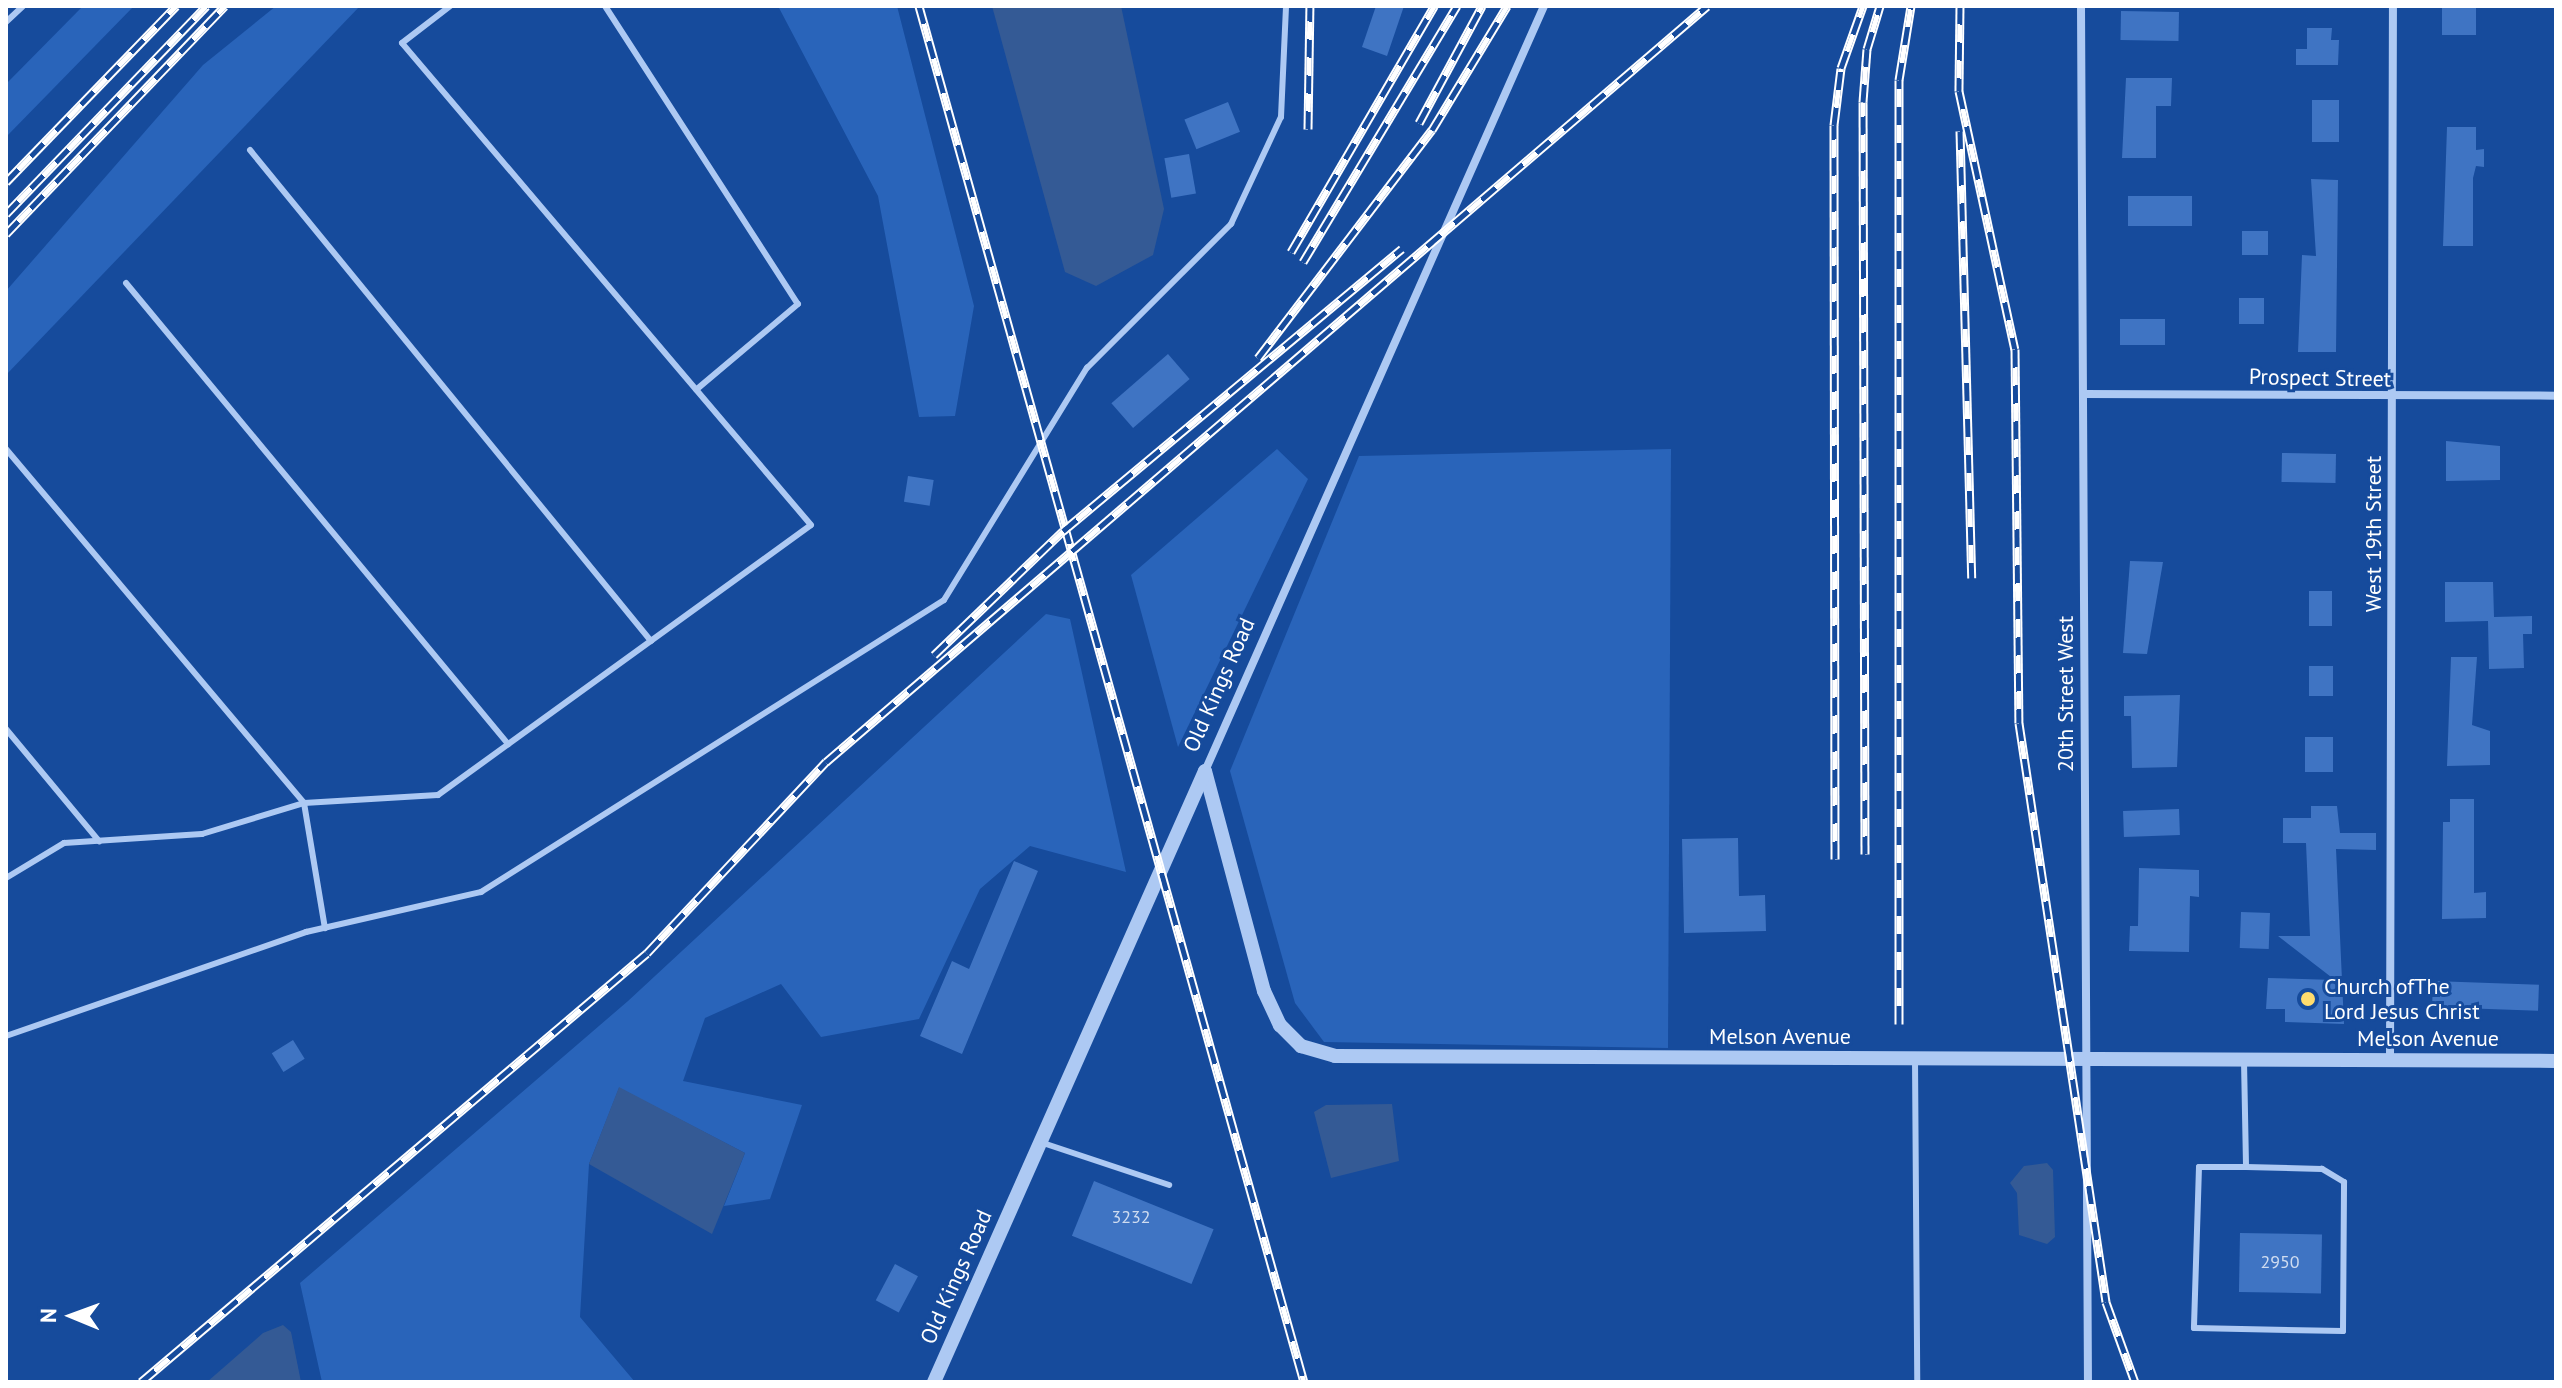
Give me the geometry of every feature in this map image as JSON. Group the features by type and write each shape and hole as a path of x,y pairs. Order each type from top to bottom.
{"street":[{"name":"Old Kings Road","path":"934,1382 1544,6"},
{"name":"20th Street West","path":"2081,6 2088,1382"},
{"name":"West 19th Street","path":"2390,1061 2393,6"},
{"name":"Prospect Street","path":"2083,394 2556,396"},
{"name":"Melson Avenue","path":"1205,771 1264,991 1280,1025 1301,1046 1335,1056 2556,1061"}],"lane":[{"path":"6,22 23,6"},
{"path":"6,878 64,843 202,834 304,803 438,795 811,525 402,43 450,6"},
{"path":"605,6 798,304 696,390"},
{"path":"6,1036 325,928 481,892 944,600 1087,368 1231,224 1281,117 1286,6"},
{"path":"250,150 651,641"},
{"path":"126,283 508,744"},
{"path":"6,449 304,803 325,928"},
{"path":"6,729 99,841"},
{"path":"1915,1059 1917,1382"},
{"path":"2244,1061 2246,1167"},
{"path":"1040,1141 1169,1185"},
{"path":"2199,1167 2246,1167 2322,1169 2344,1182 2343,1331 2194,1328 2199,1167"}],"shaded area":[{"path":"83,6 134,6 6,137 6,84"},
{"path":"276,6 360,6 6,375 6,291 203,65"},
{"path":"778,6 897,6 974,306 955,416 919,417 878,196"},
{"path":"992,6 1121,6 1164,209 1153,255 1096,286 1065,272"},
{"path":"1277,449 1308,479 1178,747 1131,575"},
{"path":"1671,449 1668,1048 1324,1042 1295,1003 1230,771 1359,456"},
{"path":"1046,614 1070,619 1126,872 1030,846 980,889 919,1019 821,1037 781,984 705,1018 683,1081 802,1105 770,1199 724,1206 745,1153 619,1088 589,1164 580,1317 635,1382 322,1382 300,1283 628,1001"},
{"path":"619,1087 745,1153 712,1234 589,1164"},
{"path":"1392,1104 1399,1161 1331,1178 1314,1112 1326,1105"},
{"path":"2047,1163 2053,1170 2055,1237 2047,1244 2019,1235 2017,1193 2010,1183 2024,1166"},
{"path":"283,1325 291,1332 301,1382 207,1382 263,1333"}],"building":[{"path":"1376,6 1404,6 1387,56 1362,47"},
{"path":"2442,6 2476,6 2476,35 2442,35"},
{"path":"2121,11 2179,12 2178,41 2120,40"},
{"path":"2307,28 2332,28 2331,40 2339,40 2338,65 2296,65 2296,49 2307,49"},
{"path":"2126,78 2172,78 2171,106 2156,106 2156,158 2122,158"},
{"path":"2312,100 2339,100 2339,142 2312,142"},
{"path":"1228,102 1240,132 1196,149 1184,120"},
{"path":"2447,127 2476,127 2476,150 2484,149 2484,167 2476,166 2473,178 2473,246 2443,246"},
{"path":"1189,154 1196,193 1171,198 1164,158"},
{"path":"2311,179 2338,180 2336,352 2298,352 2302,255 2316,256"},
{"path":"2128,196 2192,196 2192,226 2128,226"},
{"path":"2242,231 2268,231 2268,255 2242,255"},
{"path":"2239,298 2264,298 2264,324 2239,324"},
{"path":"2120,319 2165,319 2165,345 2120,345"},
{"path":"1168,354 1190,379 1133,428 1111,403"},
{"path":"2446,441 2500,446 2500,480 2446,481"},
{"path":"2282,453 2336,454 2335,483 2281,482"},
{"path":"908,476 934,480 930,506 904,502"},
{"path":"2130,561 2163,562 2147,654 2123,653"},
{"path":"2445,582 2493,582 2494,617 2532,616 2532,634 2523,634 2524,668 2489,669 2488,621 2445,622"},
{"path":"2309,591 2332,591 2332,626 2309,626"},
{"path":"2451,657 2477,657 2472,725 2490,731 2490,765 2447,766"},
{"path":"2309,666 2333,666 2333,696 2309,696"},
{"path":"2180,695 2177,767 2132,768 2131,716 2124,716 2124,696"},
{"path":"2305,737 2333,737 2333,772 2305,772"},
{"path":"2450,799 2474,799 2474,893 2486,892 2486,918 2442,919 2443,822 2450,822"},
{"path":"2311,806 2337,806 2340,833 2376,833 2376,850 2336,849 2344,1024 2285,1022 2285,1009 2266,1009 2268,978 2335,980 2278,936 2310,936 2306,843 2283,843 2283,818 2311,818"},
{"path":"2179,809 2180,835 2124,837 2123,811"},
{"path":"1738,838 1739,896 1765,895 1766,931 1684,933 1682,839"},
{"path":"1014,861 1038,871 962,1054 920,1036 952,961 969,969"},
{"path":"2139,868 2199,870 2199,897 2190,896 2189,952 2129,951 2130,926 2138,926"},
{"path":"2241,912 2270,913 2269,949 2240,948"},
{"path":"2433,981 2539,985 2538,1011 2432,1007"},
{"path":"293,1040 305,1059 283,1072 272,1053"},
{"path":"1094,1181 1214,1229 1192,1284 1072,1236"},
{"path":"2240,1233 2322,1234 2321,1293 2239,1292"},
{"path":"895,1264 918,1276 899,1312 876,1300"}],"railway":[{"path":"6,182 176,6"},
{"path":"6,214 206,6"},
{"path":"6,234 225,6"},
{"path":"919,6 1304,1382"},
{"path":"1308,129 1310,6"},
{"path":"1291,252 1434,6"},
{"path":"1303,262 1457,6"},
{"path":"1419,123 1482,6"},
{"path":"1258,358 1432,130 1507,6"},
{"path":"141,1382 647,953 826,762 1707,6"},
{"path":"1835,859 1834,125 1841,68 1863,6"},
{"path":"1865,854 1863,102 1867,49 1880,6"},
{"path":"1899,1024 1899,80 1911,6"},
{"path":"1960,6 1959,91 2015,349 2019,723 2106,1302 2135,1382"},
{"path":"1960,131 1972,578"},
{"path":"934,655 1063,531 1402,249"}],"place":[{"name":"Church ofThe Lord Jesus Christ","path":"2308,999"}]}
